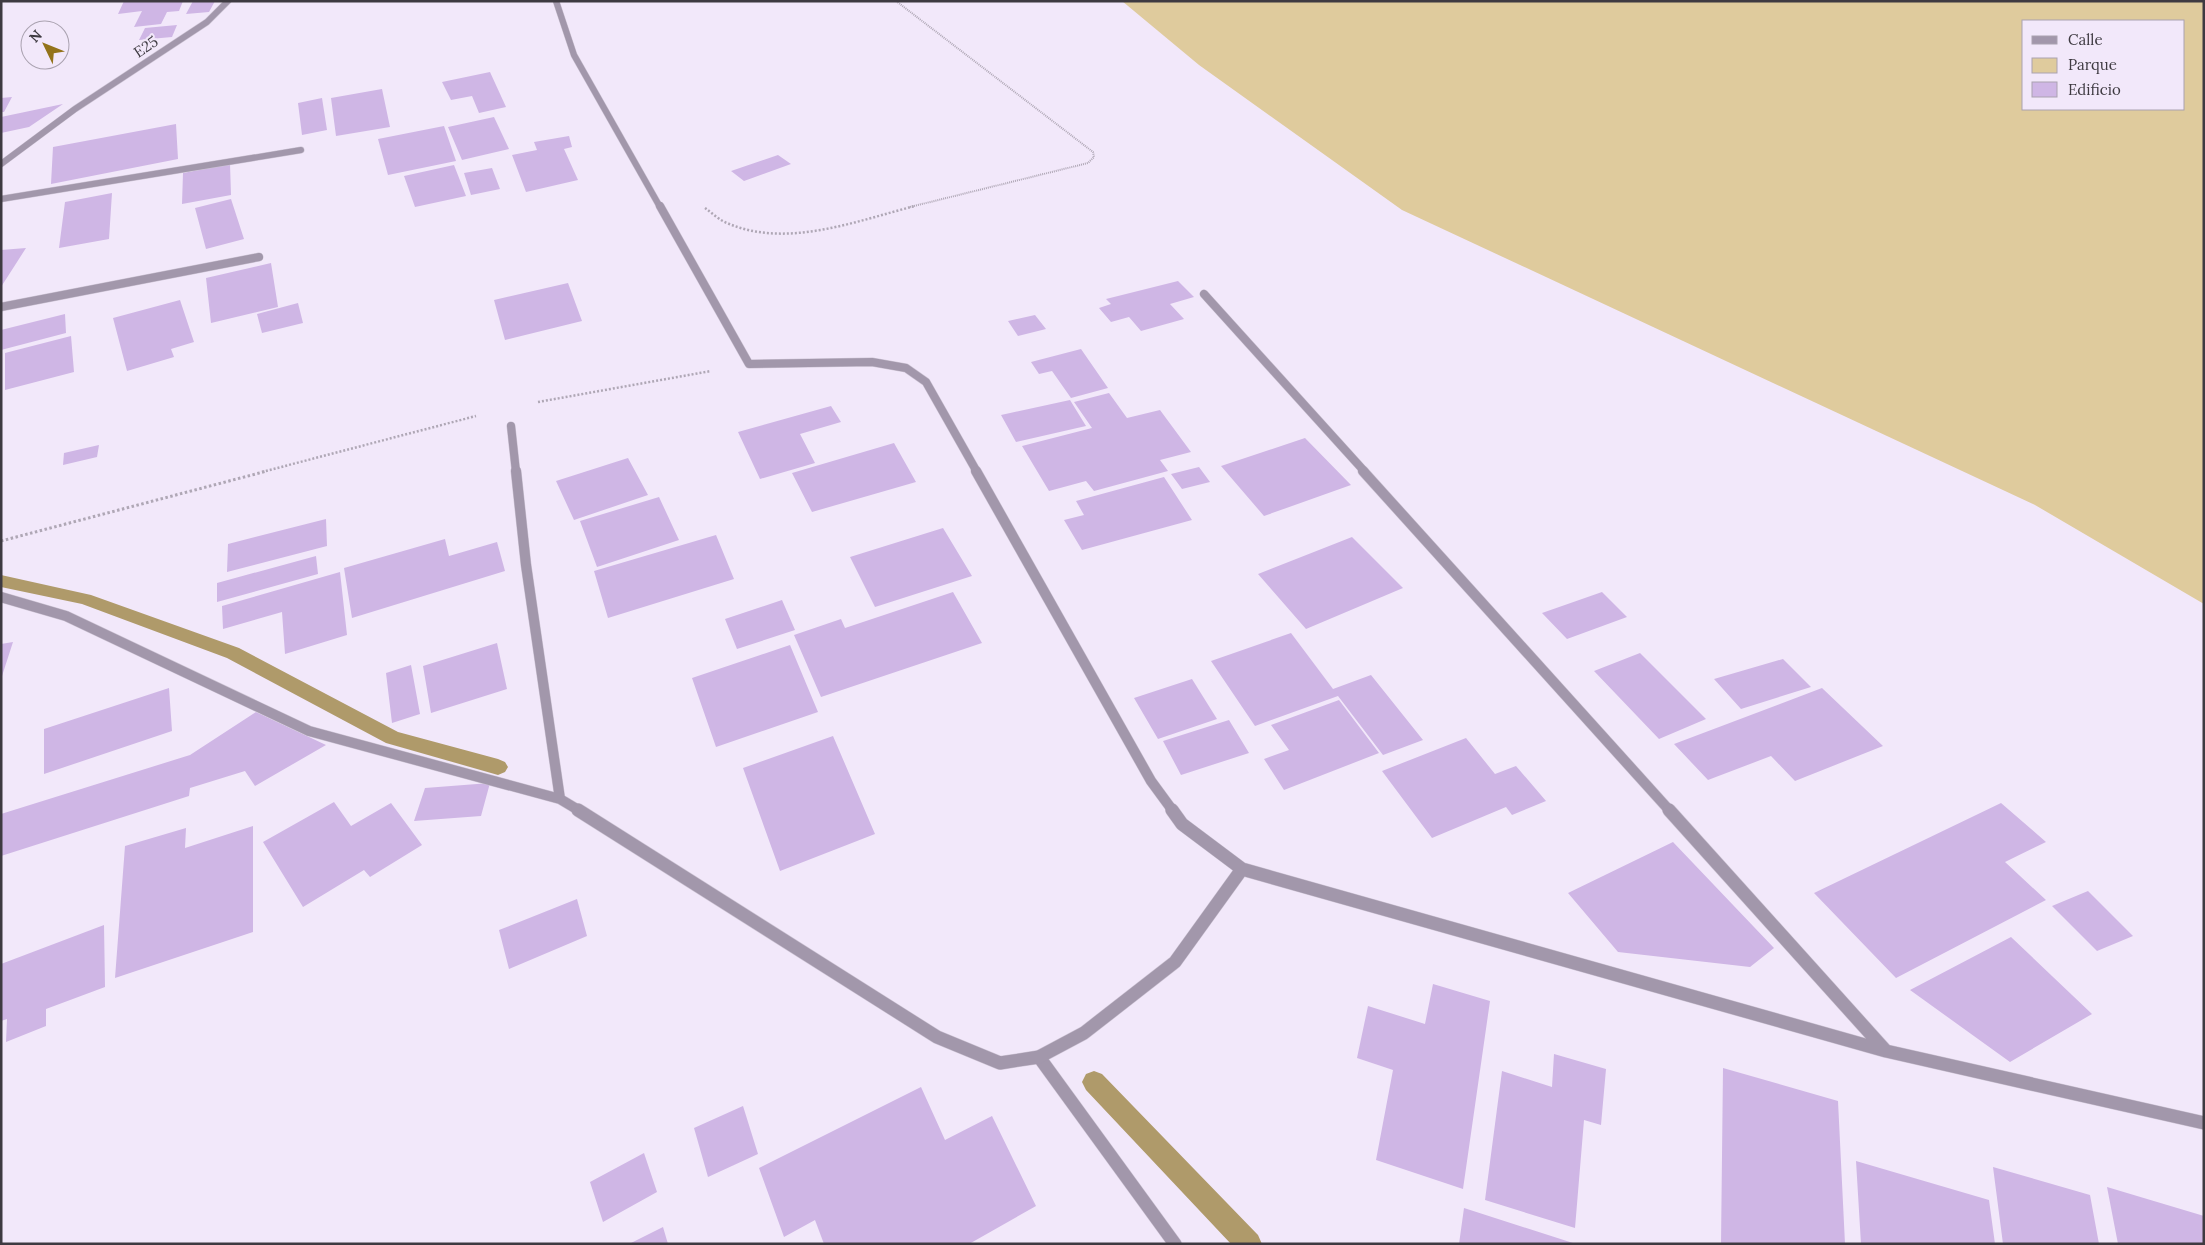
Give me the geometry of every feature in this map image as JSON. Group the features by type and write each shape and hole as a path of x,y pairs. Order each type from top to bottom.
{"street":[{"name":"E25","path":"1,164 75,110 207,22 228,1"},
{"path":"556,1 574,55 749,364 872,362 906,368 926,382 1151,781 1182,824 1242,869 1886,1051 2204,1122"},
{"path":"1,199 301,150"},
{"path":"1,307 259,257"},
{"path":"1204,294 1886,1051"},
{"path":"511,426 526,565 560,799"},
{"path":"1,597 66,616 309,731 560,799 937,1037 1000,1063 1039,1057 1084,1033 1174,962 1242,869"},
{"path":"1039,1057 1175,1244"}],"path":[{"path":"703,207 726,223 759,233 811,232 1088,163 1094,157 1093,152 896,1"},
{"path":"537,403 749,364"},
{"path":"1,541 480,415"}],"green space":[{"path":"1122,1 2204,1 2204,604 2035,505 1402,210 1199,65"}],"building":[{"path":"124,1 183,1 179,11 167,12 161,24 134,27 142,11 118,14"},
{"path":"193,1 215,1 209,12 186,14"},
{"path":"177,25 172,37 139,40 145,28"},
{"path":"490,72 506,107 479,113 472,96 451,100 442,82"},
{"path":"382,89 390,127 336,136 331,98"},
{"path":"12,97 4,112 1,112 1,98"},
{"path":"322,98 327,130 302,135 298,103"},
{"path":"63,104 29,127 1,133 1,117"},
{"path":"494,117 509,149 462,160 448,127"},
{"path":"176,124 178,159 51,184 53,147"},
{"path":"444,126 456,161 388,175 378,139"},
{"path":"569,136 572,147 564,149 578,180 526,192 512,155 537,150 534,142"},
{"path":"778,155 791,164 744,181 731,171"},
{"path":"230,164 231,195 182,204 183,173"},
{"path":"454,165 466,196 415,207 404,176"},
{"path":"492,168 500,189 471,195 464,173"},
{"path":"112,193 109,239 59,248 65,202"},
{"path":"231,199 244,239 206,249 195,208"},
{"path":"26,248 1,287 1,250"},
{"path":"271,263 278,307 211,323 206,278"},
{"path":"1178,281 1194,297 1170,304 1184,319 1141,331 1129,317 1111,322 1099,308 1111,304 1106,299"},
{"path":"568,283 582,321 505,340 494,300"},
{"path":"180,300 194,342 171,349 174,357 127,371 113,318"},
{"path":"298,303 303,323 262,333 257,314"},
{"path":"65,314 66,333 1,350 1,330"},
{"path":"1035,315 1046,329 1018,336 1008,321"},
{"path":"71,336 74,372 5,390 5,353"},
{"path":"1081,349 1108,388 1071,398 1052,371 1039,374 1031,362"},
{"path":"1109,393 1127,418 1160,410 1191,452 1160,460 1168,471 1094,491 1086,481 1049,491 1022,446 1092,428 1074,402"},
{"path":"1070,400 1086,426 1016,442 1001,415"},
{"path":"831,406 841,422 800,434 815,463 760,479 738,432"},
{"path":"1305,438 1351,485 1264,516 1221,466"},
{"path":"894,443 916,482 812,512 792,473"},
{"path":"99,445 97,457 63,465 64,453"},
{"path":"628,458 648,495 574,520 556,481"},
{"path":"1199,467 1210,482 1182,489 1171,474"},
{"path":"1164,477 1192,520 1082,550 1064,520 1084,515 1076,501"},
{"path":"659,497 679,540 597,567 580,521"},
{"path":"326,519 327,546 227,572 228,544"},
{"path":"943,528 972,576 875,607 850,557"},
{"path":"716,535 734,579 608,618 594,571"},
{"path":"1352,537 1403,588 1306,629 1258,574"},
{"path":"445,539 449,556 497,542 505,571 352,618 344,568"},
{"path":"316,556 318,574 217,602 217,583"},
{"path":"340,572 347,635 285,654 282,612 223,629 222,606"},
{"path":"953,592 982,643 821,697 794,635 841,619 845,628"},
{"path":"1602,592 1627,617 1567,639 1542,613"},
{"path":"782,600 795,630 737,649 725,619"},
{"path":"1291,633 1333,689 1371,675 1423,740 1383,755 1338,696 1255,726 1211,661"},
{"path":"13,642 2,676 1,644"},
{"path":"497,643 507,689 431,713 423,666"},
{"path":"790,645 818,712 716,747 692,678"},
{"path":"1640,653 1706,719 1659,739 1594,671"},
{"path":"1783,659 1811,687 1741,709 1714,679"},
{"path":"411,665 420,714 392,723 386,673"},
{"path":"1192,679 1217,719 1158,739 1134,698"},
{"path":"169,688 172,731 44,774 44,729"},
{"path":"1822,688 1883,746 1795,781 1771,756 1708,780 1674,744"},
{"path":"1339,700 1379,753 1284,790 1264,759 1289,750 1271,725"},
{"path":"256,712 326,745 255,786 245,771 190,788 189,796 1,856 1,814 190,755"},
{"path":"1229,720 1249,753 1181,775 1163,741"},
{"path":"833,736 875,834 780,871 743,768"},
{"path":"1466,738 1495,774 1516,766 1546,801 1512,815 1506,807 1432,838 1382,771"},
{"path":"490,783 481,816 414,821 425,788"},
{"path":"334,802 351,826 391,803 422,845 370,877 364,870 303,907 263,842"},
{"path":"2001,803 2046,842 2005,862 2046,900 1896,978 1814,893"},
{"path":"253,826 253,932 115,978 125,846 186,828 185,848"},
{"path":"1673,842 1774,948 1750,967 1618,952 1568,893"},
{"path":"2088,891 2133,936 2097,951 2052,906"},
{"path":"577,899 587,936 509,969 499,930"},
{"path":"104,925 105,987 46,1009 46,1026 6,1042 7,1019 1,1021 1,964"},
{"path":"2011,937 2092,1014 2010,1062 1910,990"},
{"path":"1433,984 1490,1001 1463,1189 1376,1160 1393,1070 1357,1058 1368,1006 1425,1024"},
{"path":"1554,1054 1606,1069 1601,1125 1584,1120 1575,1228 1485,1200 1502,1071 1552,1087"},
{"path":"1723,1068 1838,1101 1845,1244 1721,1244"},
{"path":"921,1087 945,1140 992,1116 1036,1206 969,1244 824,1244 815,1220 784,1237 759,1168"},
{"path":"743,1106 758,1154 708,1177 694,1128"},
{"path":"644,1153 657,1192 603,1222 590,1182"},
{"path":"1856,1161 1989,1200 1995,1244 1861,1244"},
{"path":"1993,1167 2090,1195 2099,1244 2003,1244"},
{"path":"2107,1187 2204,1216 2204,1244 2118,1244"},
{"path":"1464,1208 1573,1243 1573,1244 1459,1244"},
{"path":"663,1227 668,1244 629,1244"}],"waterway":[{"path":"1,581 85,599 233,653 393,738 498,767"},
{"path":"1094,1082 1249,1244"}]}
